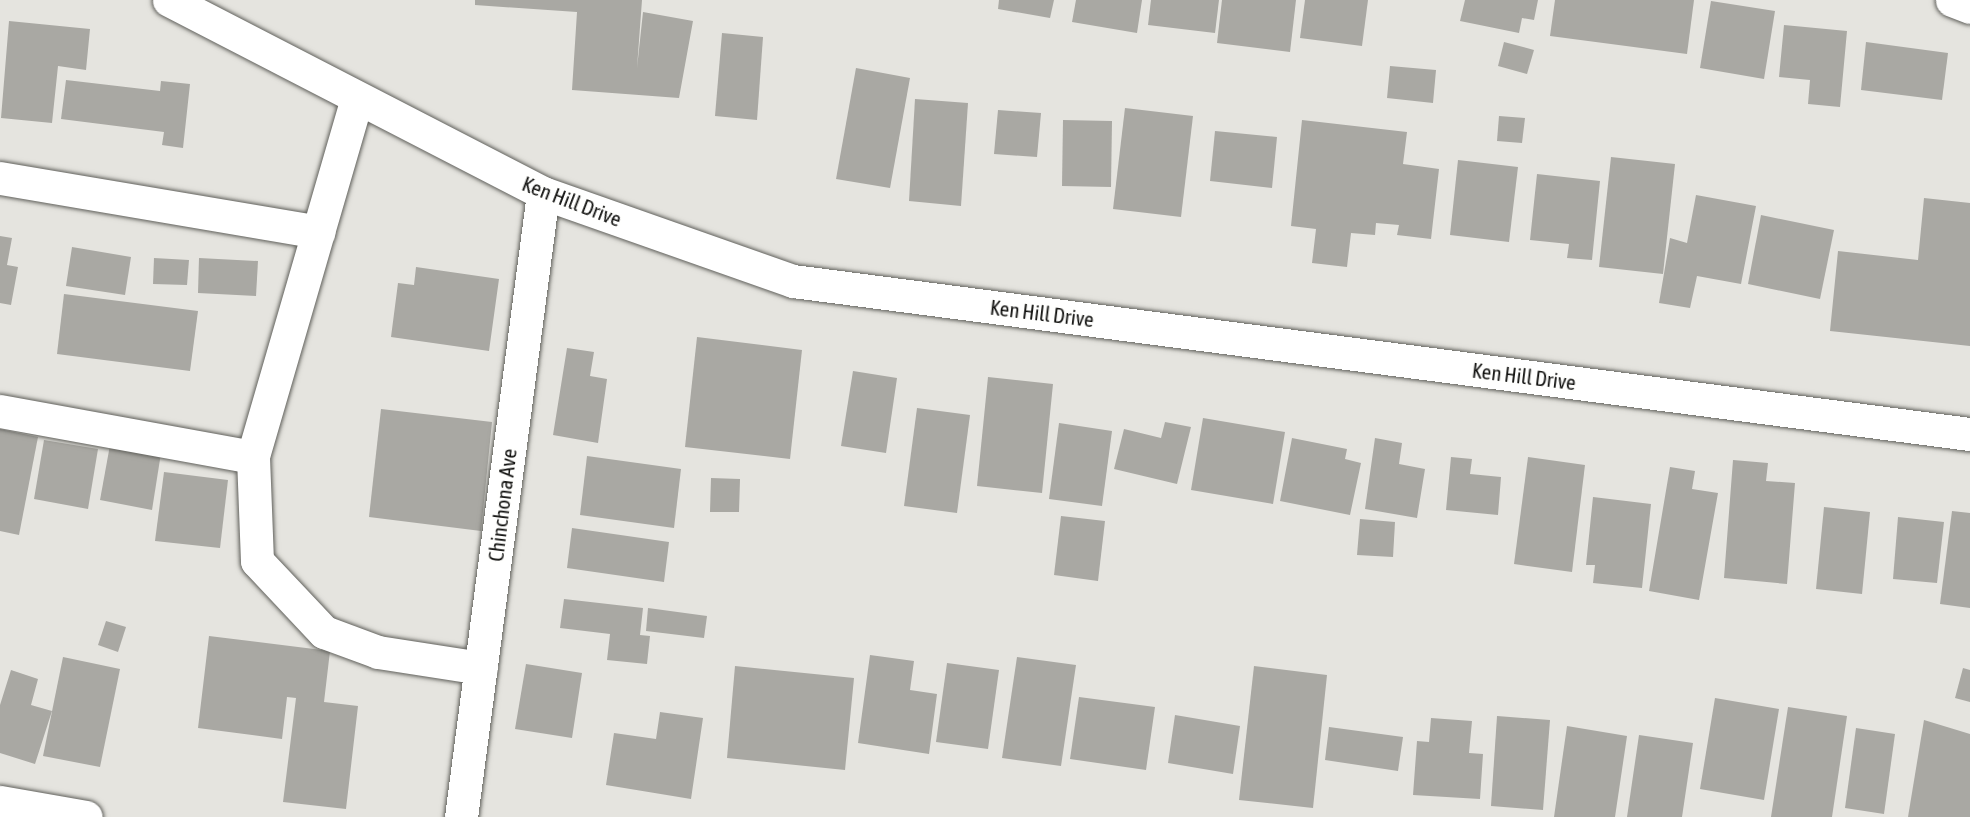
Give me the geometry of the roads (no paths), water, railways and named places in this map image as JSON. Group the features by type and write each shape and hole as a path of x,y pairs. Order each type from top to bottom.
{"street":[{"name":"Ken Hill Drive","path":"170,0 543,193 793,281 1970,434"},
{"path":"1952,0 1970,7"},
{"path":"357,98 253,457 257,561 324,632 378,652 481,668"},
{"path":"0,178 318,232"},
{"name":"Chinchona Ave","path":"461,817 543,193"},
{"path":"0,411 253,457"},
{"path":"0,802 86,817"}]}
